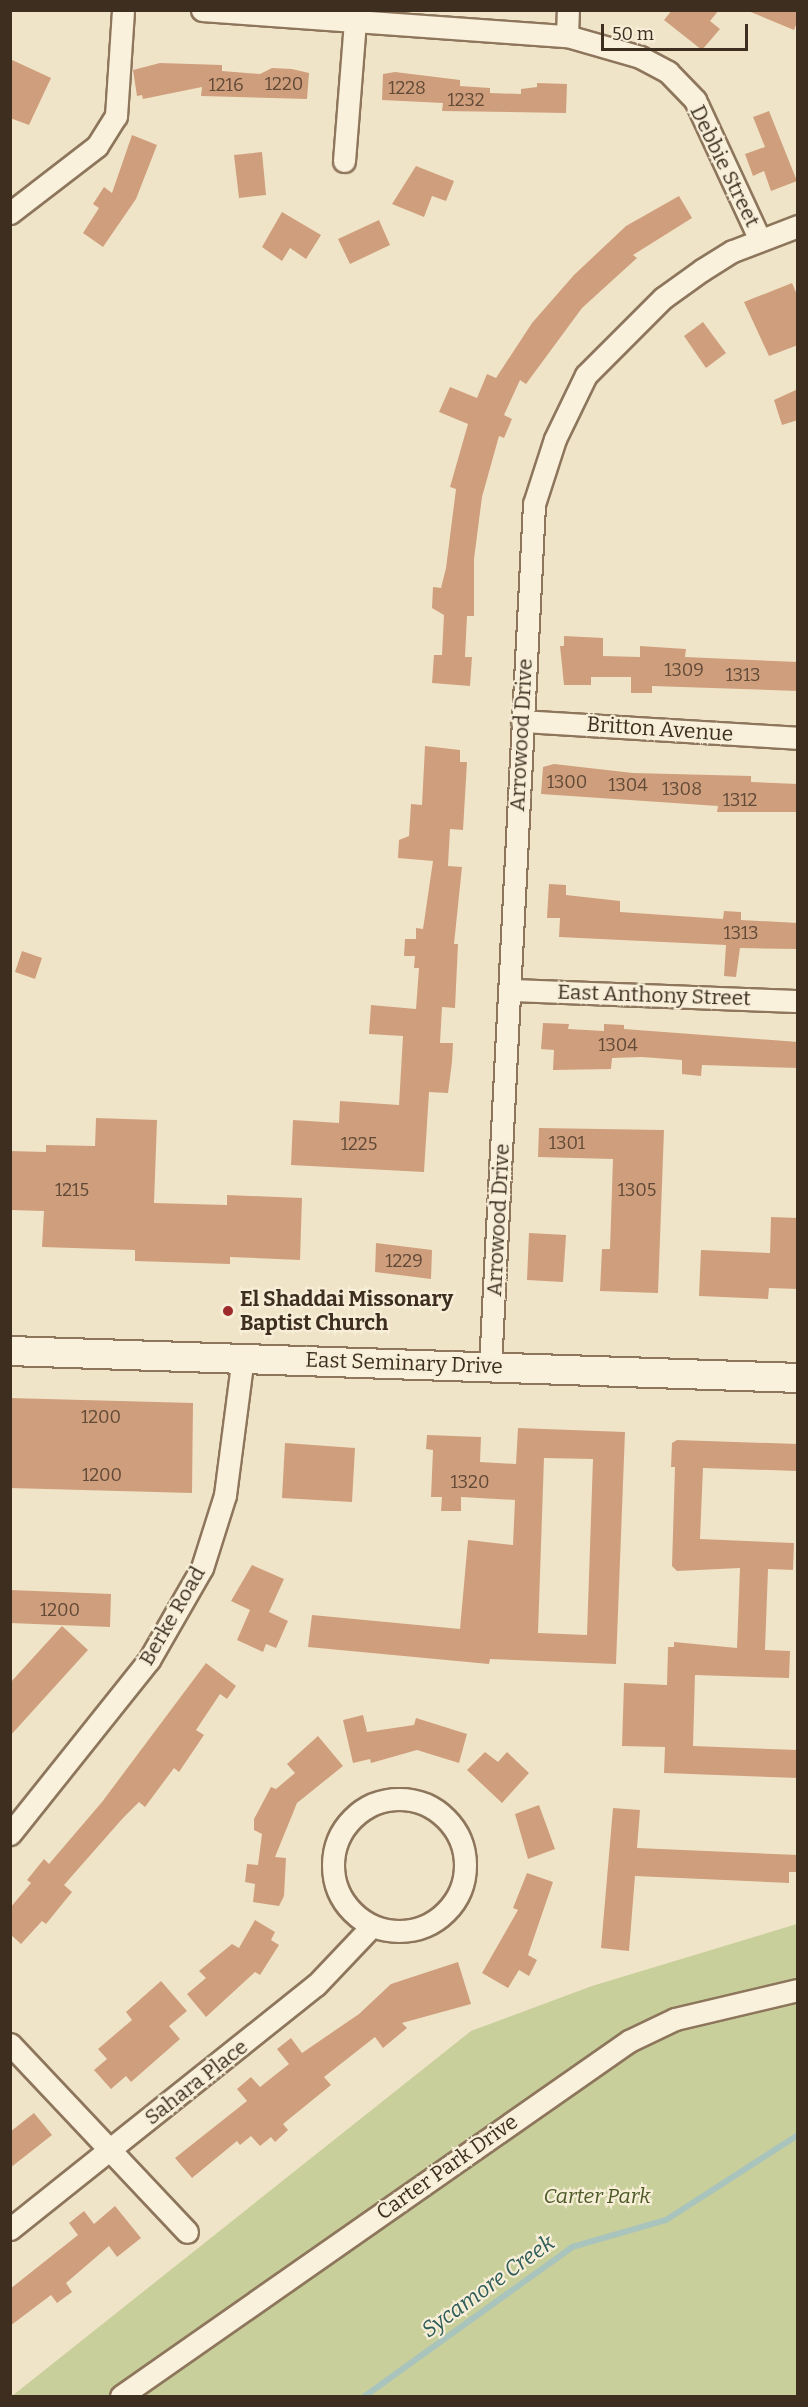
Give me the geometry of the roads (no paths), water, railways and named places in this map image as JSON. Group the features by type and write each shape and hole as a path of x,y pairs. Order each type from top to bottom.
{"main road":[{"name":"East Seminary Drive","path":"10,1351 243,1357 798,1378"}],"street":[{"path":"10,213 98,146 116,116 123,10"},
{"name":"Debbie Street","path":"202,10 567,36 608,45 668,72 695,100 729,165 760,240"},
{"path":"567,36 568,10"},
{"path":"344,161 355,20"},
{"name":"Arrowood Drive","path":"490,1367 534,504 555,439 581,386 663,298 733,251 798,226"},
{"name":"Britton Avenue","path":"522,721 798,738"},
{"name":"East Anthony Street","path":"510,990 798,1001"},
{"name":"Berke Road","path":"10,1834 149,1660 202,1568 225,1495 243,1357"},
{"path":"380,1801 416,1801 433,1808 458,1834 464,1851 462,1887 441,1916 425,1926 408,1930 372,1926 356,1916 336,1887 333,1852 339,1834 364,1808 380,1801"},
{"name":"Sahara Place","path":"10,2229 316,1985 372,1926"},
{"name":"Carter Park Drive","path":"121,2397 629,2041 675,2019 798,1990"},
{"path":"10,2044 111,2148 187,2232"}],"waterway":[{"name":"Sycamore Creek","path":"365,2396 572,2247 666,2220 798,2135"}],"place":[{"name":"El Shaddai Missonary Baptist Church","path":"228,1311"}],"park label":[{"name":"Carter Park","path":"597,2196"}]}
